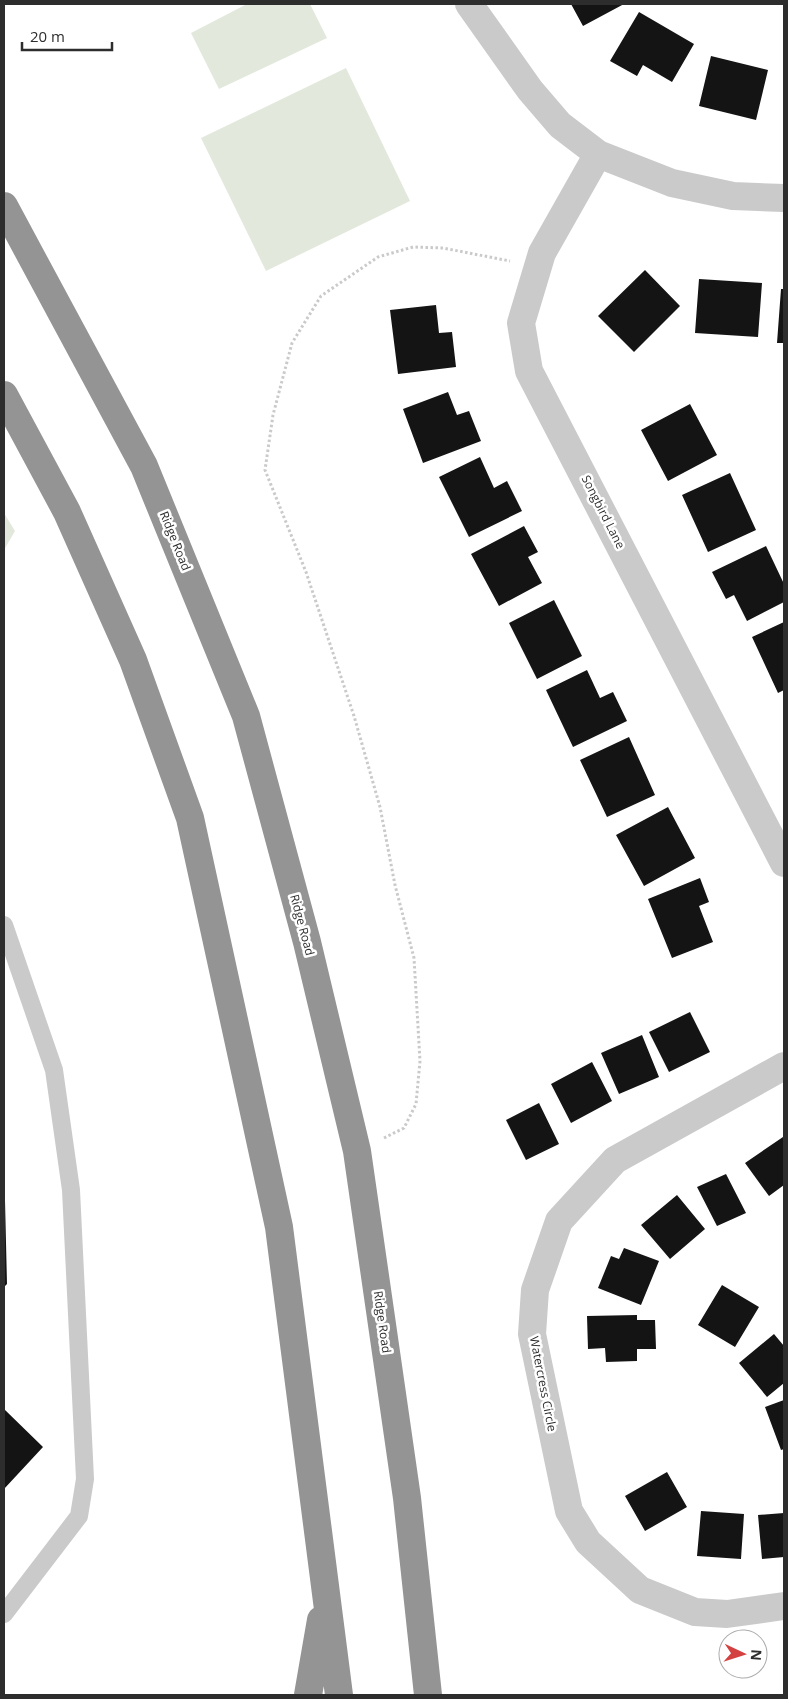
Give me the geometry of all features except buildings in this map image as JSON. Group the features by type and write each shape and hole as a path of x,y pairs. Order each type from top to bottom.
{"highway":[{"name":"Ridge Road","path":"4,206 144,466 246,716 307,942 357,1151 407,1498 428,1695"},
{"path":"4,395 67,512 133,660 190,818 279,1227 339,1695"},
{"path":"308,1695 325,1594"},
{"path":"421,1633 448,1695"}],"street":[{"path":"469,4 536,97 560,124 598,154 672,183 733,196 784,198"},
{"name":"Songbird Lane","path":"598,154 542,253 521,323 530,371 784,863"},
{"name":"Watercress Circle","path":"784,1066 615,1160 559,1221 535,1290 532,1334 569,1511 588,1542 640,1590 695,1612 727,1614 784,1606"}],"lane":[{"path":"4,925 54,1070 71,1190 85,1479 78,1516 4,1614"}],"path":[{"path":"357,1151 404,1128 416,1104 420,1061 414,958 395,885 380,807 354,716 306,572 265,470 274,416 292,343 321,296 378,257 413,248 444,248 538,267"}],"shaded area":[{"path":"247,4 310,4 327,38 219,89 191,33"},
{"path":"346,68 410,201 266,271 201,138"},
{"path":"4,513 15,531 4,550"}]}
